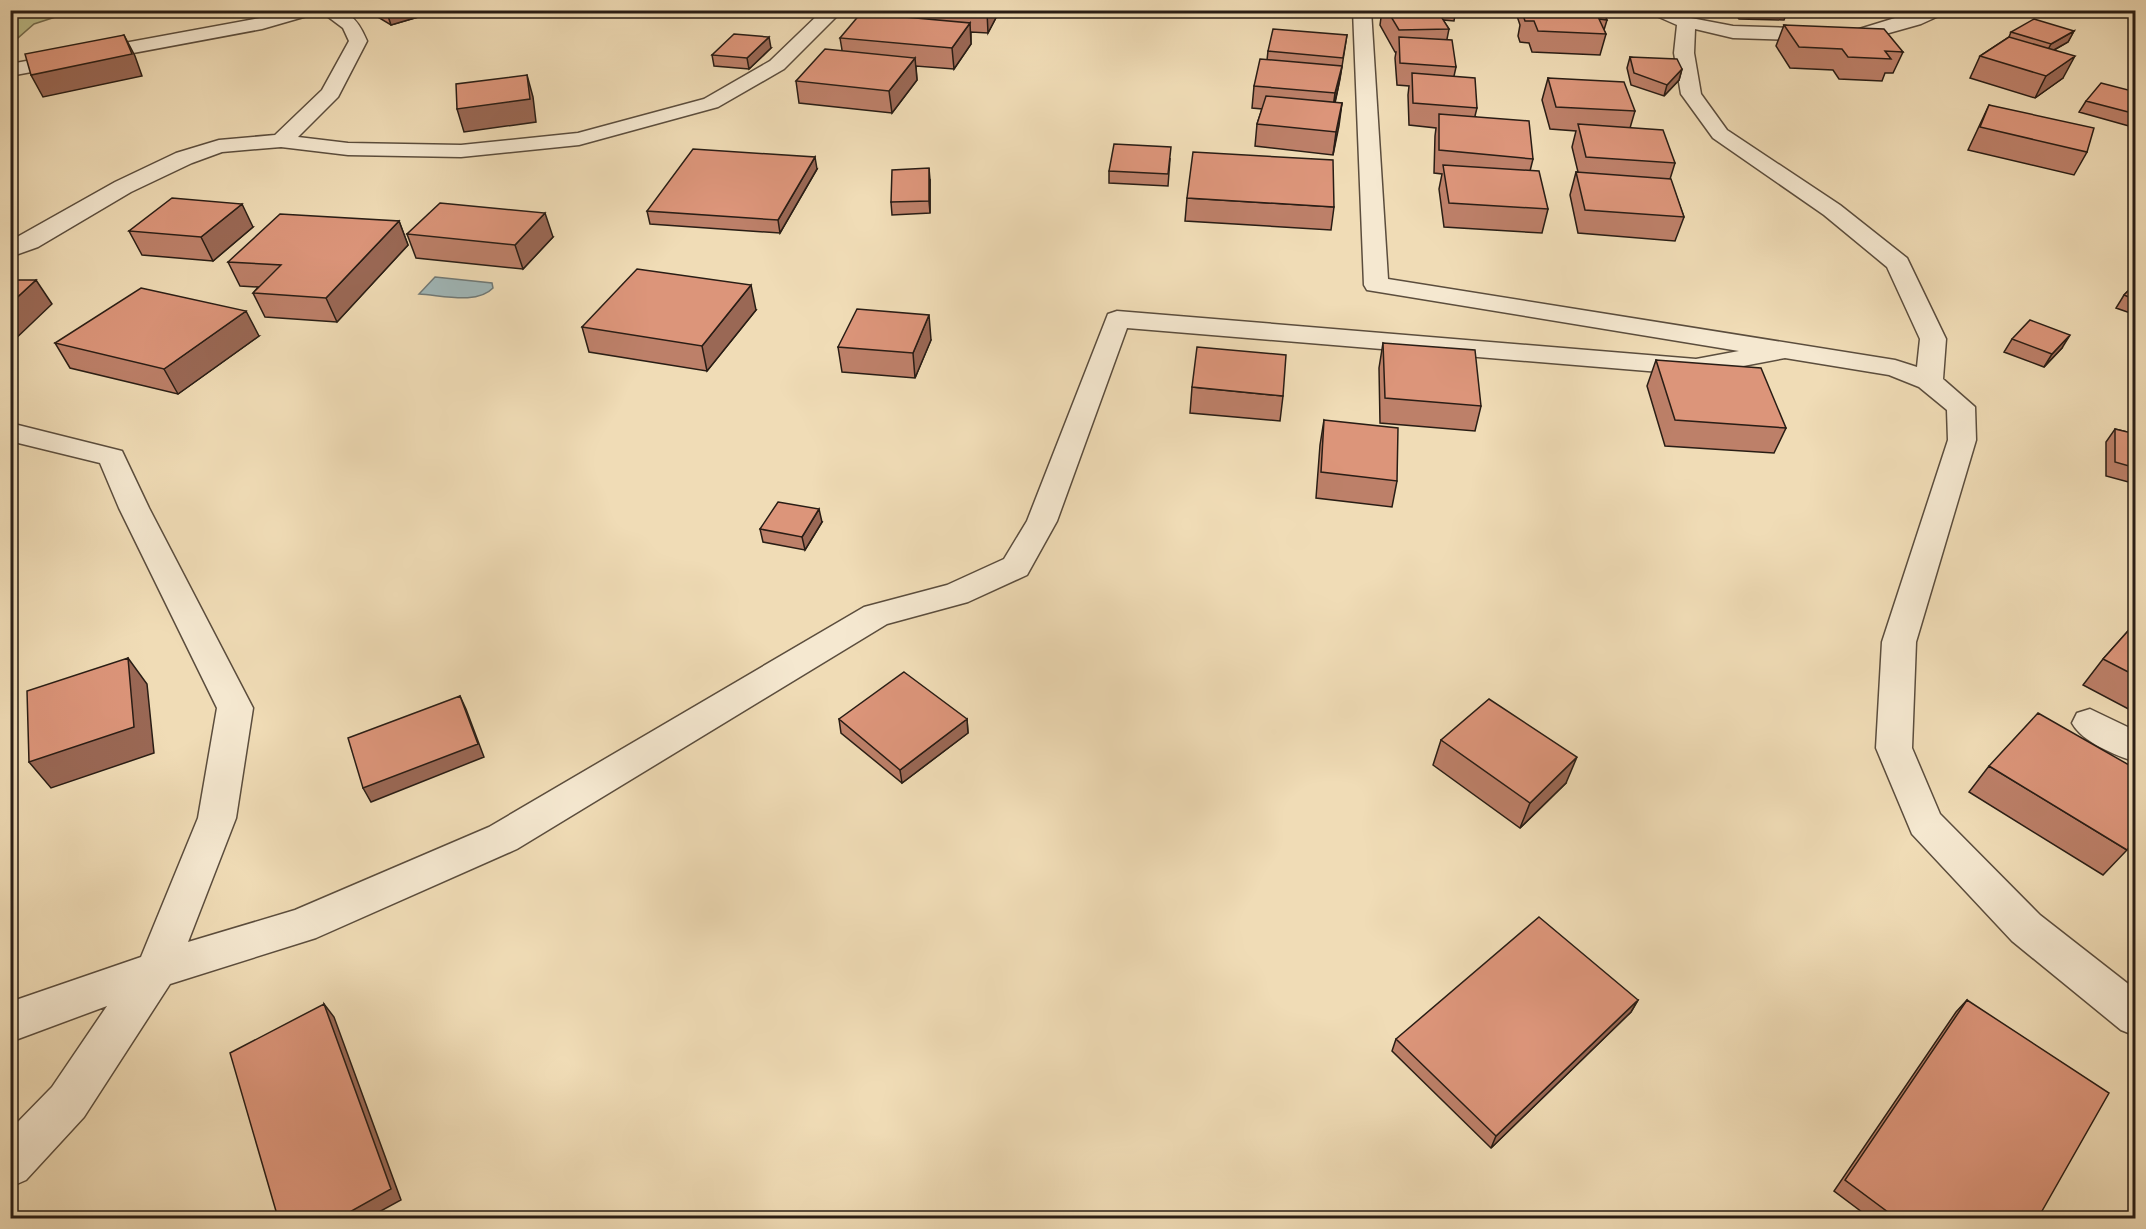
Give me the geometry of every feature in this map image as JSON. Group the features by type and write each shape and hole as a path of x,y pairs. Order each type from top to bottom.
{"street":[{"path":"10,70 262,23 309,10"},
{"path":"281,141 331,93 358,41 351,25 328,10"},
{"path":"10,250 30,242 123,187 184,158 219,146 281,141 348,149 461,151 579,139 711,103 777,65 834,10"},
{"path":"1362,10 1376,285 1894,368 1929,381 1961,406 1962,441 1899,642 1894,748 1925,823 2026,928 2136,1016"},
{"path":"1658,10 1686,22 1733,32 1857,36 1915,20 1937,10"},
{"path":"1686,22 1684,53 1691,94 1720,134 1832,210 1898,263 1933,339 1929,381"},
{"path":"10,1022 156,970 302,925 503,838 876,615 957,594 1016,567 1042,521 1117,319 1696,367 1787,350"},
{"path":"10,432 112,457 235,708 217,818 156,970 68,1102 10,1164"},
{"path":"2090,723 2136,748"}],"green space":[{"path":"11,10 74,11 34,24 11,44"}],"water":[{"path":"435,277 492,283 493,288 486,293 468,298 419,294"}],"building":[{"path":"958,10 988,10 987,12"},
{"path":"1387,10 1437,10 1449,29 1399,30"},
{"path":"1521,10 1528,10 1527,15 1523,14"},
{"path":"1530,10 1603,11 1607,20 1599,19 1606,34 1538,31 1534,21 1525,21 1523,15 1531,15"},
{"path":"861,13 970,23 952,48 840,38"},
{"path":"2034,19 2074,31 2051,44 2011,32"},
{"path":"1784,25 1884,29 1903,52 1885,51 1891,59 1848,57 1842,49 1799,47"},
{"path":"1273,29 1347,35 1343,58 1268,51"},
{"path":"734,34 769,37 747,58 712,55"},
{"path":"124,35 132,54 31,75 25,54"},
{"path":"1399,37 1452,40 1456,67 1400,63"},
{"path":"2009,37 2075,56 2046,76 1980,56"},
{"path":"825,49 915,58 889,91 796,81"},
{"path":"1630,57 1677,59 1682,69 1667,85 1634,73"},
{"path":"1260,59 1342,66 1335,93 1254,86"},
{"path":"1412,73 1475,78 1477,108 1413,103"},
{"path":"527,75 530,99 457,109 456,84"},
{"path":"1548,78 1624,82 1635,111 1556,107"},
{"path":"2101,83 2136,92 2136,114 2086,101"},
{"path":"1266,96 1342,103 1336,132 1257,124"},
{"path":"1989,105 2094,128 2087,152 1980,127"},
{"path":"1439,114 1529,121 1533,159 1439,150"},
{"path":"1578,124 1663,130 1675,163 1586,157"},
{"path":"1114,144 1171,147 1168,174 1109,171"},
{"path":"693,149 815,157 778,220 647,211"},
{"path":"1193,152 1333,160 1334,207 1187,198"},
{"path":"1443,165 1539,171 1548,209 1449,203"},
{"path":"929,168 929,201 891,202 892,170"},
{"path":"1576,172 1671,179 1684,217 1585,210"},
{"path":"172,198 242,204 201,237 129,231"},
{"path":"440,203 545,213 515,245 407,234"},
{"path":"280,214 399,221 326,298 253,293 281,265 228,262"},
{"path":"637,269 751,285 702,346 582,327"},
{"path":"10,280 36,280 10,304"},
{"path":"2136,283 2136,300 2124,295"},
{"path":"141,288 246,311 164,369 55,343"},
{"path":"857,309 929,315 913,353 838,347"},
{"path":"2030,320 2070,335 2052,354 2012,339"},
{"path":"1383,343 1475,350 1481,406 1385,398"},
{"path":"1197,347 1286,355 1283,396 1192,387"},
{"path":"1656,360 1761,368 1786,428 1675,420"},
{"path":"1324,420 1398,428 1397,481 1321,472"},
{"path":"2115,429 2136,434 2136,468 2115,462"},
{"path":"778,502 819,509 802,537 760,529"},
{"path":"2136,622 2136,676 2103,659"},
{"path":"128,658 134,727 29,762 27,691"},
{"path":"904,672 967,719 900,770 839,719"},
{"path":"460,696 478,744 363,788 348,738"},
{"path":"1489,699 1577,757 1530,803 1441,740"},
{"path":"2038,713 2136,769 2136,839 2127,850 1989,766"},
{"path":"1539,917 1638,1000 1496,1136 1396,1039"},
{"path":"1967,1000 2109,1093 2038,1218 1896,1218 1845,1180"},
{"path":"324,1004 391,1189 339,1218 278,1218 230,1053"}]}
